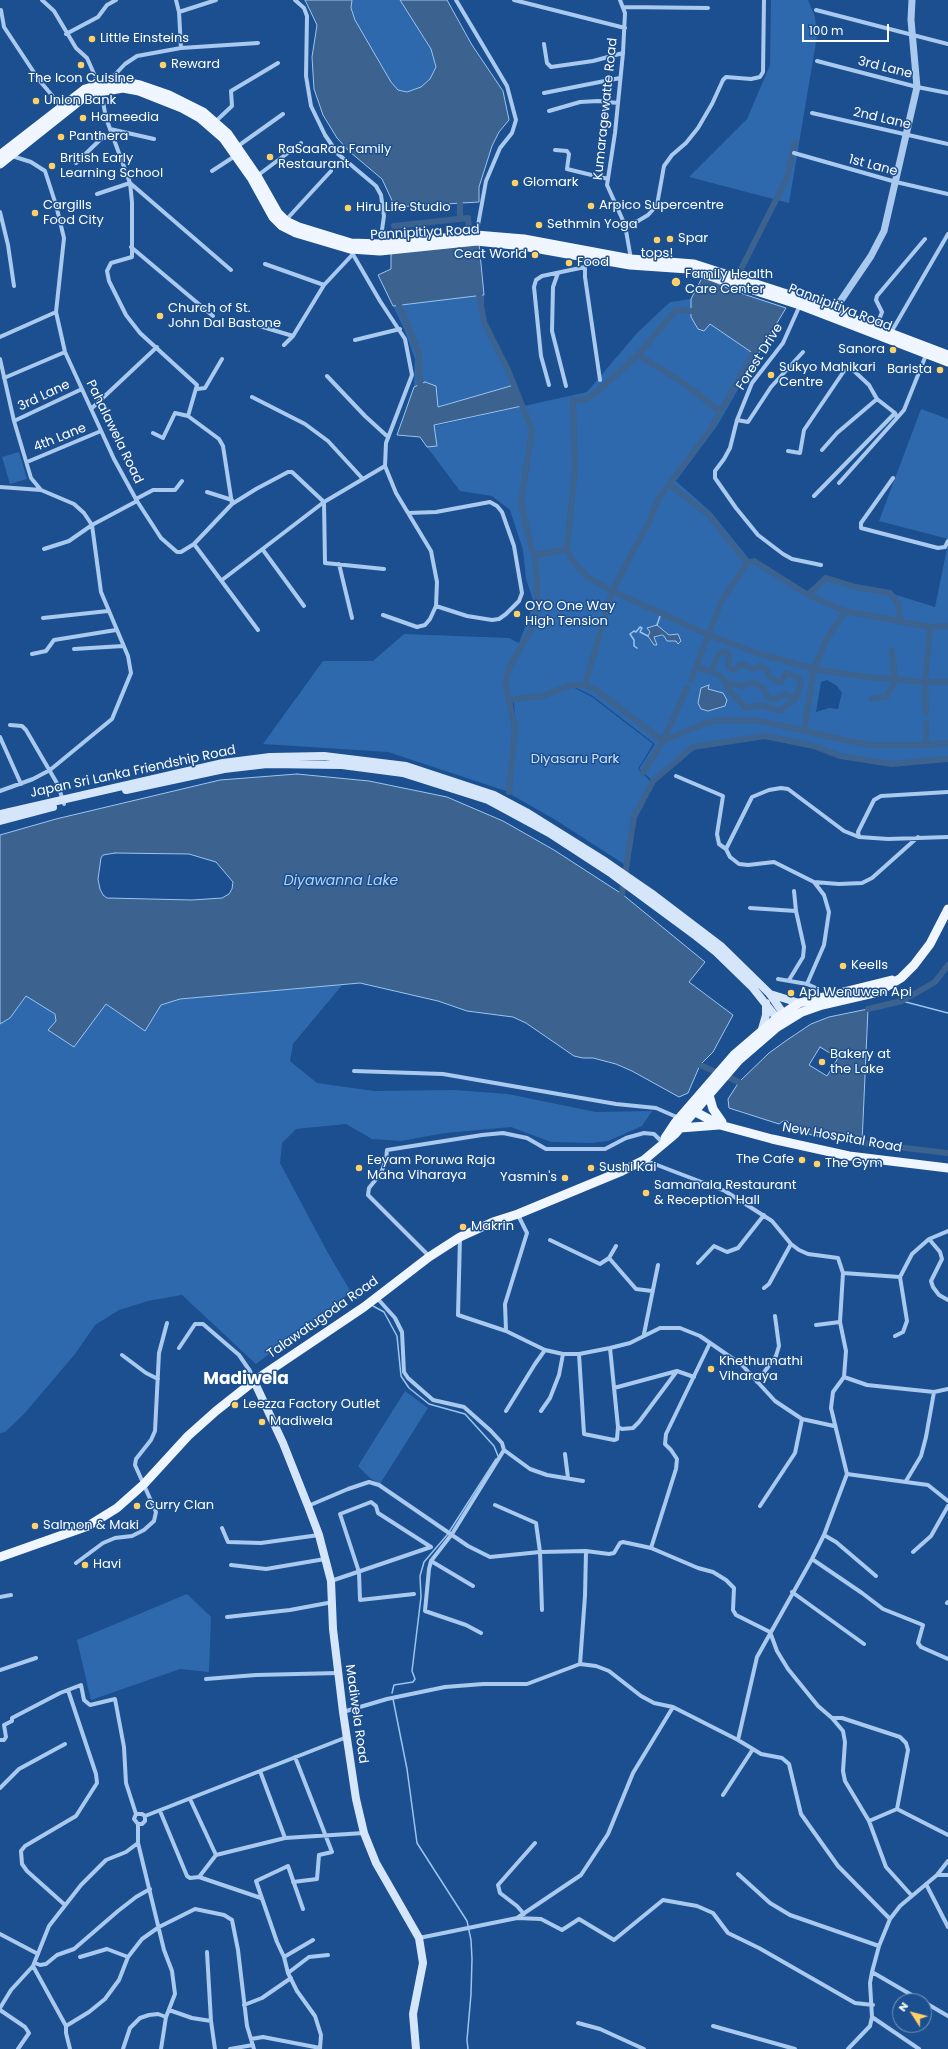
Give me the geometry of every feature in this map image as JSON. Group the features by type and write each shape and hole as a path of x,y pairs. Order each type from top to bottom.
{"main road":[{"name":"Pannipitiya Road","path":"0,164 6,153 61,106 85,89 103,87 124,82 140,85 169,95 204,112 228,134 254,178 273,217 284,223 296,234 351,249 476,238 524,239 631,262 694,264 831,314 948,362"},
{"name":"Pannipitiya Road","path":"6,153 78,100 103,87 123,88 139,91 182,108 200,118 237,151"},
{"name":"Pannipitiya Road","path":"476,238 590,258 688,269 876,328 948,355"},
{"name":"Japan Sri Lanka Friendship Road","path":"0,814 63,802 223,763 270,757 324,756 406,766 494,795 526,812 722,947 770,994 783,1019"},
{"name":"Japan Sri Lanka Friendship Road","path":"0,821 63,802"},
{"name":"Japan Sri Lanka Friendship Road","path":"631,884 715,951 783,1019"},
{"name":"Talawatugoda Road","path":"0,1557 88,1526 117,1508 144,1484 200,1424 254,1381 376,1298 429,1257 460,1237 492,1222 518,1214 622,1172 644,1160 680,1128 693,1107 762,1029 783,1019 822,1005 878,992 901,978 914,965 930,944 948,909"},
{"name":"Talawatugoda Road","path":"736,1058 783,1019 799,1003 901,978"},
{"path":"770,994 799,1003"},
{"path":"762,1029 766,1015 766,1002"},
{"name":"Talawatugoda Road","path":"663,1143 679,1118 708,1095 716,1081"},
{"path":"680,1128 721,1123 713,1109 708,1095"},
{"name":"New Hospital Road","path":"693,1107 733,1128 849,1156 948,1168"},
{"name":"Madiwela Road","path":"254,1381 283,1443 308,1506 319,1535 331,1581 333,1629 343,1712 356,1799 364,1833 376,1863 419,1938 423,1963 413,2014 416,2049"}],"street":[{"path":"42,0 54,11 66,34 76,48 87,58 103,87 106,118 130,183 133,220 131,247 132,257 111,263 107,271 108,276 126,315 140,333 197,385 188,416"},
{"path":"66,34 98,17 107,5 116,0"},
{"path":"176,0 179,12 181,48"},
{"path":"179,12 216,0"},
{"path":"295,0 304,8 307,16 306,76 311,106 325,135 338,154 376,186 382,195 384,216 380,247"},
{"path":"456,0 507,86 516,120 512,133 500,148 486,181 476,238"},
{"path":"514,0 625,28"},
{"name":"Kumaragewatte Road","path":"620,0 625,13 625,28 618,103 607,186 625,225 631,262"},
{"path":"625,225 638,221 648,215 657,205 664,166 672,155 686,143 698,128 712,104 723,80 726,78 750,80 760,77 763,72 764,0"},
{"path":"831,314 879,244 884,231 917,87 912,35 912,0"},
{"path":"623,7 708,8"},
{"path":"1,10 4,27 39,80 61,106"},
{"path":"816,10 948,44"},
{"path":"103,87 125,64 137,56 181,48 258,43"},
{"path":"544,44 547,63 551,67 593,61 623,52"},
{"name":"3rd Lane","path":"818,61 917,87 948,93"},
{"path":"215,122 232,106 231,90 278,63"},
{"path":"544,93 620,78"},
{"path":"549,111 580,102 598,101 618,103"},
{"name":"2nd Lane","path":"812,113 948,144"},
{"path":"212,171 283,114"},
{"path":"110,129 154,139"},
{"path":"76,163 104,136 112,134"},
{"path":"254,178 302,143"},
{"path":"555,150 567,151 569,154 567,169 608,179"},
{"name":"Pahalawela Road","path":"6,153 31,162 44,171 56,205 64,238 56,312 65,352 101,432 136,500 161,538 177,552 181,552 194,544 232,502 288,472 296,474 324,502"},
{"name":"1st Lane","path":"794,153 896,182 948,194"},
{"path":"284,223 331,171"},
{"path":"97,194 130,183"},
{"path":"130,183 231,270"},
{"path":"0,212 8,245 14,286"},
{"path":"889,333 897,323 948,234"},
{"path":"876,328 882,312 876,300 877,296 925,240"},
{"path":"131,247 213,316"},
{"path":"284,345 293,336 324,285 351,249 380,301 400,329 405,339 412,375 386,443 385,466 396,493 431,551 437,582 436,606 430,619 425,625 417,627 383,615"},
{"path":"590,258 585,267 600,380"},
{"path":"265,264 324,285"},
{"path":"549,385 541,356 534,286 536,280 542,276 585,267"},
{"path":"558,273 553,287 552,331 566,386"},
{"name":"Forest Drive","path":"800,305 783,343 752,383 737,420 730,448 715,471 715,478 736,508 758,535 782,554 792,559 821,565"},
{"path":"0,336 56,312"},
{"path":"246,322 293,336"},
{"path":"355,340 400,329"},
{"path":"91,409 157,347"},
{"path":"4,378 65,352"},
{"name":"Forest Drive","path":"737,420 748,422 771,387 803,352"},
{"path":"814,496 904,410 926,354"},
{"path":"0,359 14,421 31,478 40,490"},
{"path":"197,389 205,388 222,359"},
{"path":"788,451 800,453 804,430 844,371 849,369 853,370 870,387 877,399 896,416"},
{"path":"327,376 365,416 388,437"},
{"name":"3rd Lane","path":"14,421 82,389"},
{"path":"252,397 305,424 328,441 362,478"},
{"path":"822,450 837,433 877,399"},
{"path":"153,433 163,438 175,414 188,416 219,439 223,446 232,502"},
{"path":"839,483 896,416"},
{"name":"4th Lane","path":"27,462 101,432"},
{"path":"222,580 324,502 362,478 385,466"},
{"path":"893,478 861,523 861,528 938,548 945,547 948,541"},
{"path":"44,549 69,541 92,525 153,490 174,490 182,481"},
{"path":"0,487 40,490 74,504 84,513 92,525 101,592 128,656 130,673 112,719 50,770 21,784 0,791"},
{"path":"207,492 232,502"},
{"path":"324,502 324,561 327,563 384,569"},
{"path":"408,512 436,512 490,502 502,512 514,546 522,593 519,601 506,614 499,619 492,620 467,616 436,606"},
{"path":"194,544 258,630"},
{"path":"263,550 304,606"},
{"path":"339,564 352,618"},
{"path":"43,618 108,611"},
{"path":"32,654 46,651 54,640 116,630"},
{"path":"74,649 123,646"},
{"path":"10,725 22,726 26,730 50,770 63,802"},
{"path":"0,737 21,784"},
{"path":"676,776 723,796 717,834 719,844 726,849 730,857 739,864 748,865 774,862 814,882 839,884 862,883 872,878 918,837"},
{"path":"726,849 752,797 769,790 781,788 788,789 844,831 859,837 888,839 948,836"},
{"path":"859,837 858,832 874,800 881,796 948,792"},
{"path":"807,984 824,945 829,912 824,895 814,882"},
{"path":"789,980 803,957 804,947 796,911 794,892"},
{"path":"750,908 796,911"},
{"path":"778,979 807,984 816,988 821,997"},
{"path":"354,1071 443,1074 616,1104 656,1108 679,1118"},
{"path":"429,1257 368,1195 369,1188 381,1173 386,1160 387,1150 503,1133 527,1138 546,1149 605,1149 626,1138 644,1133 654,1134 663,1143"},
{"path":"644,1160 725,1191 772,1221 791,1244 808,1254 838,1258 843,1273 840,1322 846,1351 844,1377 833,1392 831,1408 834,1426 847,1474 824,1535 757,1657 738,1740"},
{"path":"506,1331 505,1304 527,1233 518,1214"},
{"path":"698,1263 714,1246 728,1252 738,1248 764,1216"},
{"path":"896,1336 903,1332 907,1321 900,1277 912,1254 929,1239 948,1231"},
{"path":"460,1237 458,1315 506,1331 545,1350 562,1354 579,1354 610,1348 630,1343 644,1334 660,1328 680,1328 700,1336 742,1365 775,1401 802,1419 834,1426"},
{"path":"929,1239 940,1252 942,1260 931,1281 933,1287 939,1295 948,1300"},
{"path":"550,1240 600,1264 609,1258 616,1246"},
{"path":"764,1288 769,1284 791,1244"},
{"path":"609,1258 636,1289 652,1291"},
{"path":"644,1334 658,1265"},
{"path":"843,1273 900,1277"},
{"path":"376,1298 395,1318 402,1332 404,1372 408,1378 433,1400 464,1407 491,1431 502,1443 504,1450 530,1469 547,1475 583,1481"},
{"path":"757,1382 776,1356 779,1346 775,1316"},
{"path":"816,1325 840,1322"},
{"path":"76,1564 103,1544 115,1538 132,1536 144,1530 154,1521 156,1512 135,1465 136,1459 151,1440 155,1431 159,1353 167,1323"},
{"path":"179,1348 195,1324 203,1324 239,1355 250,1371 254,1381"},
{"path":"651,1548 676,1469 677,1459 665,1444 666,1434 710,1343"},
{"path":"579,1354 584,1434 614,1440 617,1439 618,1427 610,1348"},
{"path":"506,1411 545,1350"},
{"path":"541,1411 550,1398 559,1375 562,1354"},
{"path":"122,1355 146,1373 158,1379"},
{"path":"614,1388 677,1371 694,1377"},
{"path":"618,1427 622,1429 633,1428 677,1371"},
{"path":"844,1377 867,1385 934,1392 948,1389"},
{"path":"906,1481 921,1456 934,1392"},
{"path":"760,1506 795,1453 802,1419"},
{"path":"481,1633 466,1625 425,1610 431,1561 451,1534 504,1450"},
{"path":"565,1454 568,1478"},
{"path":"847,1474 928,1485 948,1501"},
{"path":"308,1506 369,1482 379,1485 468,1546 490,1558 540,1552 586,1551 609,1554 614,1553 620,1543 623,1542 651,1548 698,1568 713,1572 726,1580 734,1588 733,1610 736,1615 770,1632 777,1651 788,1669 818,1706 832,1718 843,1731 845,1742 842,1771 845,1781 869,1821 886,1867 912,1896"},
{"path":"331,1581 359,1572 432,1547 378,1513 376,1506 371,1502 340,1514 359,1572 360,1600 414,1594"},
{"path":"496,1505 536,1523 540,1552 542,1610"},
{"path":"913,1552 931,1536 948,1506"},
{"path":"222,1528 228,1542 261,1543 319,1535"},
{"path":"824,1535 836,1542 876,1576"},
{"path":"580,1664 586,1596 586,1551"},
{"path":"231,1565 266,1569 325,1559"},
{"path":"812,1559 883,1609 923,1625 918,1643 921,1646 948,1659"},
{"path":"431,1561 473,1586"},
{"path":"792,1592 864,1644"},
{"path":"0,1597 11,1595"},
{"path":"227,1617 290,1610 333,1602"},
{"path":"0,1670 36,1658"},
{"path":"343,1712 399,1696 445,1687 483,1684 526,1684 580,1664 596,1666 609,1671 641,1696 654,1703 673,1707 738,1740 761,1754 782,1758 789,1764 802,1814 838,1866 890,1919"},
{"path":"206,1679 256,1675 338,1673"},
{"path":"0,1740 4,1740 6,1737 4,1725 12,1721 12,1718 81,1685 84,1700 90,1705 115,1699 124,1747 126,1783 136,1814 134,1819 138,1824 138,1842 159,1927 172,1971 175,1994 166,2017 162,2049"},
{"path":"65,1905 27,1871 22,1864 22,1851 26,1846 76,1816 97,1783 96,1774 68,1690"},
{"path":"517,1918 581,1875 608,1834 633,1773 673,1707"},
{"path":"832,1718 842,1718 900,1737 906,1743 908,1750 896,1809"},
{"path":"136,1814 140,1813 145,1816 160,1811 347,1737"},
{"path":"0,1788 18,1769 65,1744"},
{"path":"723,1795 753,1749"},
{"path":"293,1882 317,1879 319,1855 332,1852 295,1758"},
{"path":"260,1771 285,1838"},
{"path":"190,1798 216,1855"},
{"path":"869,1821 896,1809"},
{"path":"896,1809 948,1835"},
{"path":"160,1811 187,1876 190,1878 199,1877 261,1898"},
{"path":"138,1824 144,1823 145,1816"},
{"path":"199,1877 216,1855 285,1838 325,1837 364,1833"},
{"path":"18,2049 29,2033 26,2026 0,2009 11,1990 34,1965 49,1926 65,1905 106,1860 126,1852 138,1842"},
{"path":"524,1914 517,1906 500,1893 498,1885 535,1843"},
{"path":"848,2049 870,2026 873,2005 870,1983 872,1972 879,1946 890,1919 900,1906 937,1875 948,1861"},
{"path":"251,2039 263,2037 320,2048 321,2035 315,2016 297,1991 288,1973 284,1957 276,1942 256,1881 288,1866 303,1909"},
{"path":"738,1874 770,1903 790,1915 879,1946"},
{"path":"937,1875 948,1875"},
{"path":"926,1884 948,1927"},
{"path":"34,1965 46,1964 57,1955 74,1949 136,1896 150,1889"},
{"path":"419,1938 517,1918 541,1919 562,1930 579,1919 614,1940 663,1900 696,1906 713,1913 728,1933 759,1948 855,2003 873,2005"},
{"path":"66,2026 89,2012 105,1999 119,1980 128,1957 142,1939 159,1927 195,1910 224,1914 232,1920 238,1950 247,2026 253,2047 230,2049"},
{"path":"944,1919 948,1916"},
{"path":"0,1934 38,1954"},
{"path":"284,1957 313,1940"},
{"path":"80,1957 107,1949 128,1957"},
{"path":"207,1952 211,2021 215,2049"},
{"path":"288,1973 309,1957 328,1954"},
{"path":"34,1965 66,2026 70,2049"},
{"path":"872,1972 908,1993"},
{"path":"244,2005 262,1998 291,1978"},
{"path":"932,2007 948,2016"},
{"path":"169,2010 192,2018 211,2021"},
{"path":"123,2049 130,2028 140,2018 149,2014 158,2014 166,2017"},
{"path":"872,2017 919,2049"},
{"path":"578,2023 600,2029 644,2049"},
{"path":"713,2026 795,2049"}],"green space":[{"path":"352,0 400,0 431,49 436,68 430,79 421,87 407,92 398,90 391,82 355,20 351,8"},
{"path":"771,0 808,0 815,17 817,36 789,203 689,177 747,119 770,65"},
{"path":"479,294 484,295 484,322 514,385 438,407 425,382 414,387 415,359 405,331 393,306"},
{"path":"691,299 691,317 710,324 757,356 717,426 676,481 711,512 749,559 807,591 826,578 856,587 890,593 935,607 948,544 948,759 892,764 840,756 814,746 765,736 693,747 653,781 639,769 655,744 593,696 571,685 542,696 513,701 515,729 509,792 388,752 263,744 323,661 373,661 404,634 509,638 519,643 534,603 526,579 523,550 510,510 492,496 460,491 427,447 437,446 434,426 587,392 637,333 670,302","holes":["663,629 669,635 674,634 676,641 664,636 654,637 656,645 648,636 650,632","827,680 837,686 842,693 838,709 829,708 816,712 821,682","708,686 707,689 723,693 725,706 708,711 701,688"]},
{"path":"921,409 948,419 948,539 879,521"},
{"path":"19,452 27,479 10,484 2,457"},
{"name":"Diyasaru Park","path":"571,686 592,697 653,744 638,769 650,781 632,817 624,864 554,819 510,794 516,729 514,702 542,698"},
{"path":"343,984 293,1044 290,1061 317,1083 374,1091 454,1090 508,1094 596,1112 652,1111 642,1126 608,1141 591,1143 551,1142 511,1127 445,1133 401,1141 372,1139 346,1124 296,1129 282,1143 280,1163 329,1255 351,1292 256,1364 182,1295 148,1301 119,1310 95,1325 75,1354 24,1414 5,1432 0,1433 0,1024 10,1018 26,996 55,1014 56,1021 106,1004 161,1005 180,999"},
{"path":"405,1391 428,1408 380,1484 370,1478 358,1466"},
{"path":"187,1594 211,1617 209,1672 180,1669 91,1700 77,1640"}],"water":[{"path":"305,0 352,0 351,8 355,20 391,82 398,90 407,92 421,87 430,79 436,67 431,49 400,0 447,0 472,45 503,91 509,120 499,132 492,146 479,187 479,202 395,207 382,179 350,152 337,138 323,115 314,89 312,57 317,25"},
{"path":"479,243 484,295 393,306 378,275 391,269 391,251"},
{"path":"703,276 731,290 786,308 757,356 710,324 704,331 698,329 691,317 691,299"},
{"path":"425,382 436,386 438,407 514,385 522,406 434,425 437,446 427,447 420,437 397,435 414,387"},
{"path":"657,625 669,635 678,634 681,641 678,644 676,641 667,641 662,635 654,637 657,645 654,645 648,636 650,632 647,628"},
{"path":"709,685 708,689 723,693 727,700 725,706 708,711 701,709 698,703 701,688"},
{"name":"Diyawanna Lake","path":"297,774 369,781 447,797 503,821 554,850 622,894 705,962 689,982 733,1015 713,1052 700,1065 688,1093 679,1097 632,1071 616,1064 593,1058 574,1056 526,1023 513,1017 467,1011 438,1001 360,983 180,999 161,1005 145,1031 106,1004 74,1047 48,1030 56,1021 55,1014 26,996 10,1018 0,1024 0,835 56,819 220,780","holes":["115,853 189,854 216,862 233,882 232,889 229,894 222,898 192,900 107,898 103,895 100,889 98,879 101,858 103,855"]},
{"path":"868,1009 862,1143 812,1135 794,1129 787,1121 783,1121 779,1124 729,1108 728,1099 739,1082 769,1053 811,1024 829,1017","holes":["820,1047 838,1058 827,1076 809,1065"]}],"waterway":[{"path":"741,269 787,178 795,143"},
{"path":"460,204 460,219"},
{"path":"394,226 468,218 469,228"},
{"path":"479,294 484,322 508,370 532,430 521,502 531,547 535,555 538,605 531,630 510,666 505,683 515,729 509,792"},
{"path":"399,305 419,353 420,384"},
{"path":"691,311 676,310 638,355 597,392 585,400 573,400 575,468 567,549 572,560 587,577 612,591 709,635 757,653 814,669 867,677 925,682 948,682"},
{"path":"585,685 612,591 650,520 658,499 710,430 753,354"},
{"path":"638,355 682,382 720,411"},
{"path":"669,484 709,515 747,563"},
{"path":"535,555 567,549"},
{"path":"691,680 722,600 747,563 754,561 808,595 845,611 930,627 948,626"},
{"path":"808,595 826,578 856,587 890,593 899,605 900,622"},
{"path":"804,731 814,669 826,640 845,611"},
{"path":"657,625 661,613"},
{"path":"637,648 634,646 634,640 630,634 634,631 636,632 640,627 642,628 640,632 648,636"},
{"path":"926,713 925,682 930,627"},
{"path":"696,667 711,671 723,678 727,688 746,708 760,705 780,711 795,699 801,685 799,678 786,673 781,682 776,681 769,676 766,669 760,666 754,669 741,664 734,670 731,669 728,666 729,656 726,651 719,654 711,671"},
{"path":"872,699 886,697 892,687 895,679 892,651"},
{"path":"725,683 743,686 752,682 763,688 767,697 771,699 776,699 785,694 795,699"},
{"path":"509,700 542,696 571,685 585,685 596,690 663,741 703,724 719,720 758,721 873,745 926,745 948,743"},
{"path":"643,773 663,741 687,688"},
{"path":"926,723 926,745"},
{"path":"622,894 634,817 653,781 693,747 765,736 814,746 840,756 892,764 948,759"},
{"path":"868,1009 902,1001 935,982 948,965"},
{"path":"902,1001 948,1013"},
{"path":"700,1065 739,1082"},
{"path":"862,1143 948,1153"},
{"path":"351,1292 358,1298"},
{"path":"373,1306 384,1312 397,1336 401,1376 409,1388 429,1404 465,1414 494,1446 498,1456"},
{"path":"392,1693 394,1685 413,1682 415,1679 412,1671 421,1597 420,1576 424,1562 447,1535 496,1459"},
{"path":"393,1699 407,1769 417,1843 467,1921 471,1940 472,1959 467,2040 468,2049"}],"place":[{"name":"Little Einsteins","path":"92,39"},
{"name":"The Icon Cuisine","path":"81,65"},
{"name":"Reward","path":"163,65"},
{"name":"Union Bank","path":"36,101"},
{"name":"Hameedia","path":"83,118"},
{"name":"Panthera","path":"61,137"},
{"name":"RaSaaRaa Family Restaurant","path":"270,157"},
{"name":"British Early Learning School","path":"52,166"},
{"name":"Glomark","path":"515,183"},
{"name":"Arpico Supercentre","path":"591,206"},
{"name":"Hiru Life Studio","path":"348,208"},
{"name":"Cargills Food City","path":"35,213"},
{"name":"Sethmin Yoga","path":"539,225"},
{"name":"Spar","path":"670,239"},
{"name":"tops!","path":"657,240"},
{"name":"Ceat World","path":"535,255"},
{"name":"Food","path":"569,263"},
{"name":"Family Health Care Center","path":"676,282"},
{"name":"Church of St. John Dal Bastone","path":"160,316"},
{"name":"Sanora","path":"893,350"},
{"name":"Barista","path":"940,370"},
{"name":"Sukyo Mahikari Centre","path":"771,375"},
{"name":"OYO One Way High Tension","path":"517,614"},
{"name":"Keells","path":"843,966"},
{"name":"Api Wenuwen Api","path":"791,993"},
{"name":"Bakery at the Lake","path":"822,1062"},
{"name":"The Cafe","path":"802,1160"},
{"name":"The Gym","path":"817,1164"},
{"name":"Eeyam Poruwa Raja Maha Viharaya","path":"359,1168"},
{"name":"Sushi Kai","path":"591,1168"},
{"name":"Yasmin's","path":"565,1178"},
{"name":"Samanala Restaurant & Reception Hall","path":"646,1193"},
{"name":"Makrin","path":"463,1227"},
{"name":"Khethumathi Viharaya","path":"711,1369"},
{"name":"Leezza Factory Outlet","path":"235,1405"},
{"name":"Madiwela","path":"262,1422"},
{"name":"Curry Clan","path":"137,1506"},
{"name":"Salmon & Maki","path":"35,1526"},
{"name":"Havi","path":"85,1565"}],"district":[{"name":"Madiwela","path":"246,1380"}]}
